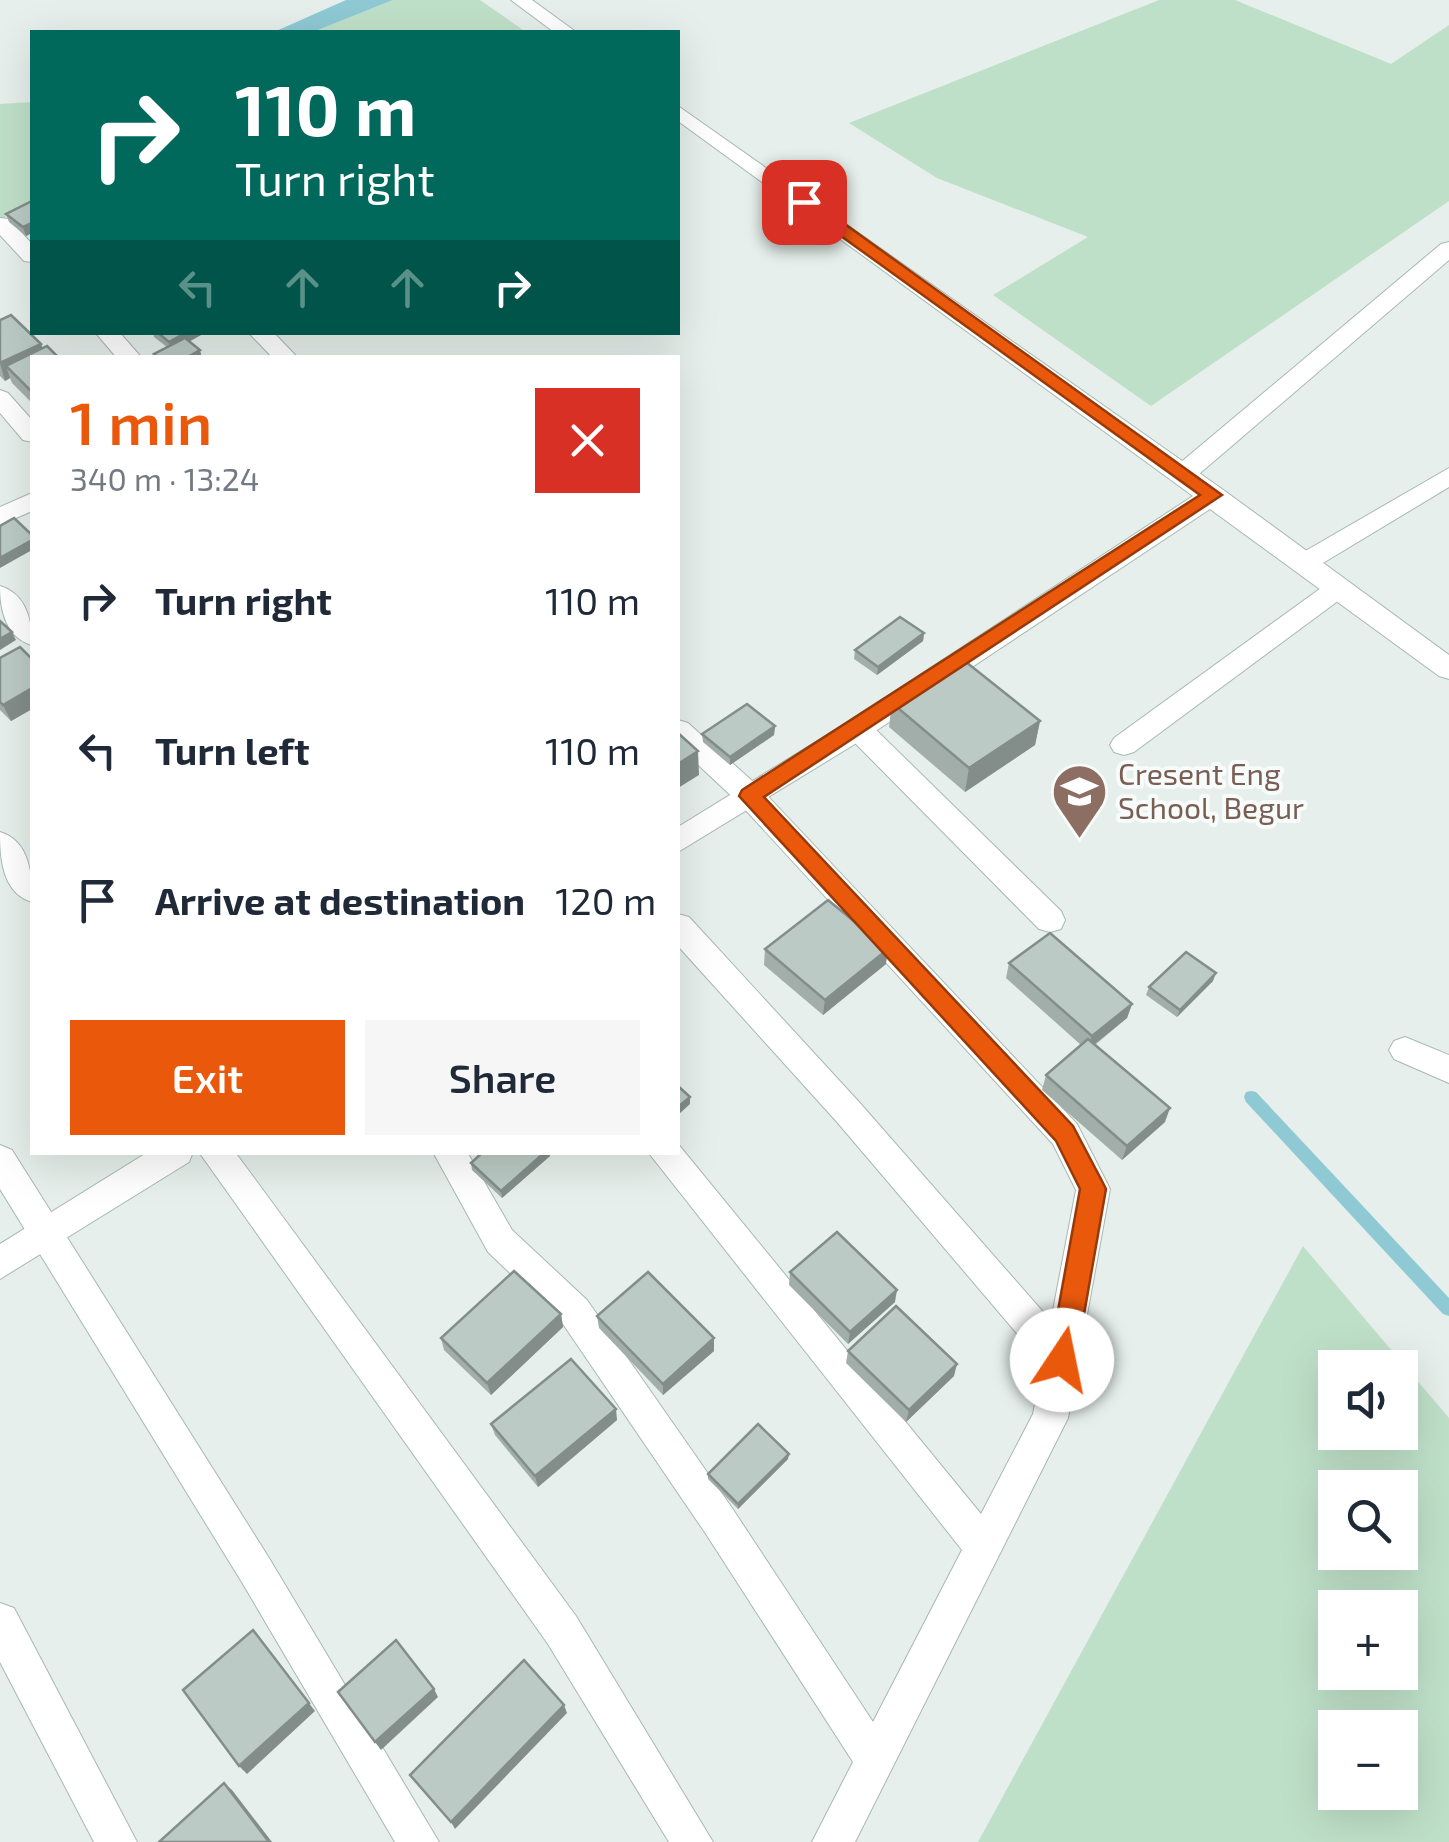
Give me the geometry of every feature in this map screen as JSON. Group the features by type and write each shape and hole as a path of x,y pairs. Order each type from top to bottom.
{"street":[{"path":"520,0 563,30"},
{"path":"680,113 1449,668"},
{"path":"0,224 30,254"},
{"path":"1183,474 1449,249"},
{"path":"109,335 128,355"},
{"path":"262,335 284,355"},
{"path":"0,398 30,432"},
{"path":"1304,563 1449,476"},
{"path":"680,840 858,729 1213,495"},
{"path":"0,517 30,502"},
{"path":"1124,745 1337,589"},
{"path":"0,595 30,633"},
{"path":"858,729 1050,920"},
{"path":"680,732 750,796 1064,1134 1093,1189 1050,1418 833,1842"},
{"path":"0,843 30,887"},
{"path":"680,928 848,1112 1062,1360"},
{"path":"1406,1050 1449,1069"},
{"path":"0,1263 173,1155"},
{"path":"217,1155 562,1630 692,1842"},
{"path":"451,1155 500,1241 575,1312 719,1521 875,1760"},
{"path":"666,1155 984,1546"},
{"path":"0,1160 256,1570 418,1842"},
{"path":"0,1622 116,1842"}],"green space":[{"path":"393,0 480,0 523,30 318,30"},
{"path":"1159,0 1235,0 1391,64 1449,25 1449,201 1151,406 993,295 1088,237 937,178 849,123"},
{"path":"30,102 30,207 0,219 0,104"},
{"path":"1303,1246 1391,1350 1318,1350 1318,1450 1418,1450 1418,1381 1449,1418 1449,1842 978,1842"}],"water":[{"path":"346,0 393,0 318,30 278,30"}],"building":[{"path":"30,202 30,224 23,227 6,214"},
{"path":"11,315 41,344 0,363 0,320"},
{"path":"161,335 182,335 169,342"},
{"path":"185,338 200,350 191,355 154,354"},
{"path":"47,346 56,355 30,355 30,390 6,366"},
{"path":"14,518 30,533 30,541 0,558 0,526"},
{"path":"900,617 924,633 878,667 855,650"},
{"path":"0,621 12,632 0,639"},
{"path":"20,647 30,657 30,689 3,705 0,702 0,658"},
{"path":"961,658 1040,721 969,768 892,703"},
{"path":"747,704 775,726 730,757 702,734"},
{"path":"680,735 698,751 680,763"},
{"path":"828,900 888,949 825,1000 765,949"},
{"path":"1050,933 1132,1004 1092,1036 1009,963"},
{"path":"1186,952 1216,973 1180,1010 1149,987"},
{"path":"1088,1039 1170,1108 1127,1146 1046,1075"},
{"path":"680,1088 690,1097 680,1105"},
{"path":"480,1155 542,1155 501,1191 471,1163"},
{"path":"837,1232 897,1290 850,1332 790,1272"},
{"path":"514,1271 561,1314 487,1383 441,1338"},
{"path":"648,1272 714,1338 663,1384 597,1316"},
{"path":"896,1306 957,1364 909,1410 848,1351"},
{"path":"571,1359 616,1409 535,1476 491,1424"},
{"path":"758,1424 789,1454 738,1504 708,1474"},
{"path":"253,1630 309,1703 239,1766 183,1690"},
{"path":"396,1640 434,1689 375,1742 338,1692"},
{"path":"524,1660 564,1705 451,1822 410,1775"},
{"path":"224,1783 269,1842 159,1842"}],"waterway":[{"path":"1251,1097 1449,1309"}],"place":[{"name":"Cresent Eng School, Begur","path":"1079,841"}],"route":[{"path":"804,202 1213,495 750,796 1064,1134 1093,1189 1062,1360"}]}
